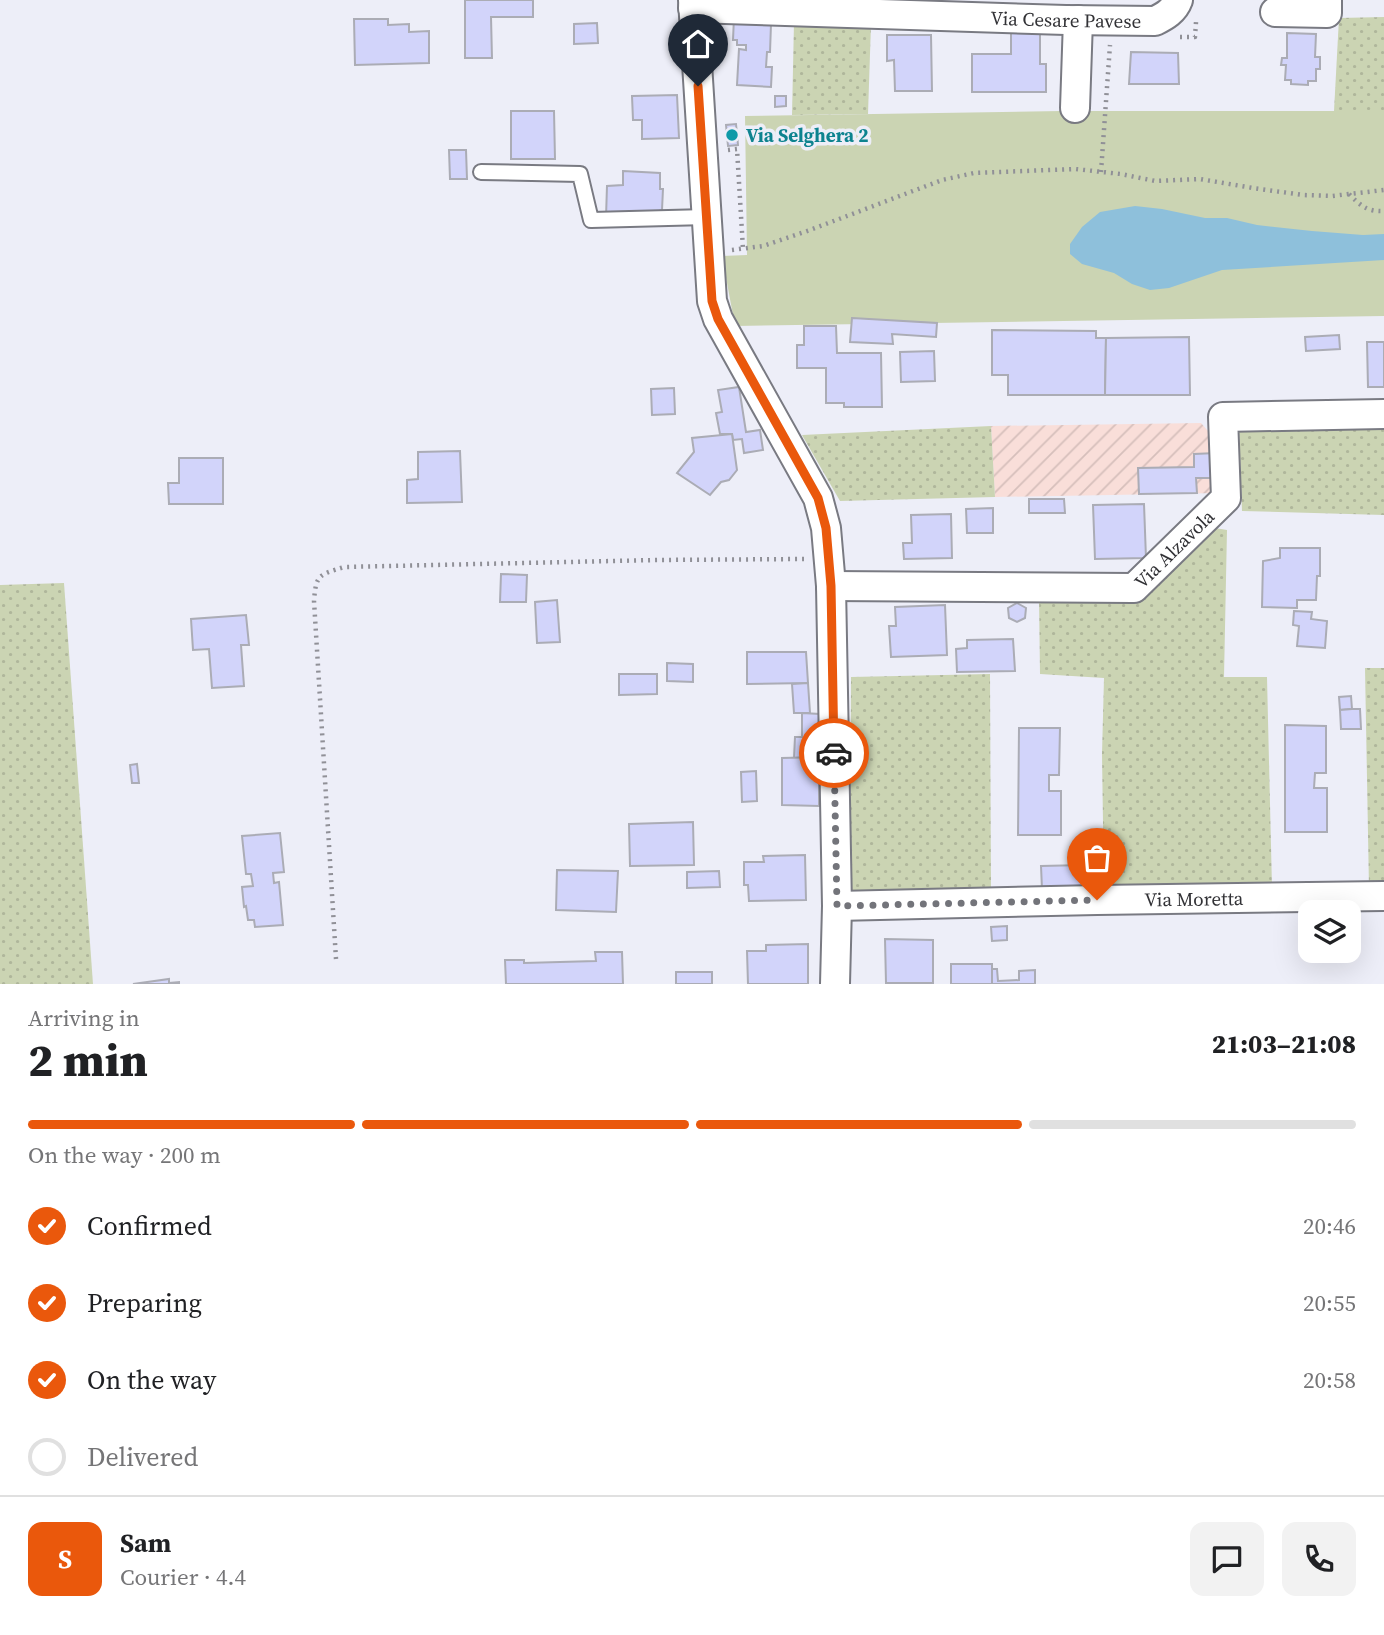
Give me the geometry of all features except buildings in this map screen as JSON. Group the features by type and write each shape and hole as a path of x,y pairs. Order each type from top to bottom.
{"street":[{"path":"1275,12 1327,13 1327,0"},
{"path":"693,4 712,301 718,319 818,498 826,528 830,573 837,906 835,984"},
{"name":"Via Cesare Pavese","path":"693,4 1155,21 1167,15 1176,5 1187,6"},
{"path":"1075,108 1078,20"},
{"name":"Via Alzavola","path":"830,573 1134,588 1226,498 1223,417 1384,414"},
{"name":"Via Moretta","path":"837,906 1384,896"}],"lane":[{"path":"481,172 580,174 591,220 706,217"}],"path":[{"path":"1171,37 1195,37 1187,6"},
{"path":"1101,172 1110,36"},
{"path":"709,251 763,246 942,180 974,173 1075,169 1155,181 1200,179 1303,195 1332,196 1384,190"},
{"path":"1348,194 1362,207 1377,212 1384,211"},
{"path":"336,959 314,601 316,583 325,573 344,567 657,559 830,573"}],"shaded area":[{"path":"1201,423 1215,439 1219,493 995,497 991,426"}],"green space":[{"path":"1384,17 1384,111 1334,111 1339,18"},
{"path":"794,22 871,24 868,114 792,115"},
{"path":"1062,111 1384,111 1384,316 735,326 722,256 747,255 745,116"},
{"path":"1384,422 1384,515 1242,511 1239,428"},
{"path":"991,426 995,497 840,501 802,435"},
{"path":"1209,527 1227,530 1224,677 1267,677 1272,888 1104,891 1104,678 1040,674 1039,597 1141,595"},
{"path":"64,583 93,984 0,984 0,585"},
{"path":"1365,668 1384,668 1384,888 1369,888"},
{"path":"990,674 991,891 850,895 851,677"}],"water":[{"path":"1135,206 1205,218 1227,218 1257,225 1363,235 1384,234 1384,260 1222,270 1169,288 1150,290 1132,284 1114,273 1082,264 1070,254 1070,244 1082,227 1100,212"}],"way so far":[{"path":"834,753 837,906 1097,900"}],"place":[{"name":"Via Selghera 2","path":"732,135"}],"route":[{"path":"698,86 712,301 718,319 818,498 826,528 831,586 834,753"}]}
